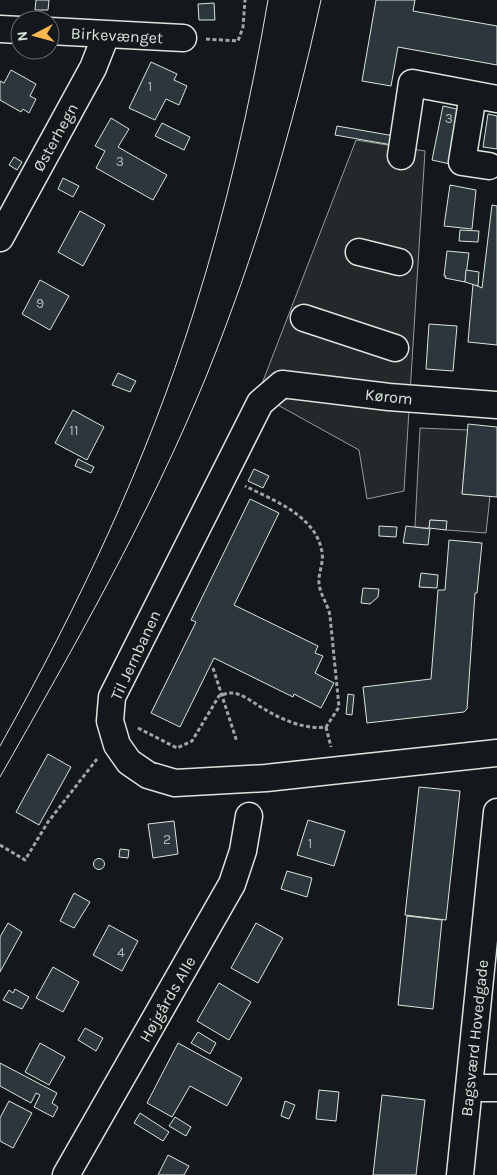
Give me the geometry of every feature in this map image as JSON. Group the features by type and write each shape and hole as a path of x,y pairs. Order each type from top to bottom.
{"street":[{"name":"Birkevænget","path":"60,32 183,38"},
{"name":"Østerhegn","path":"0,238 93,68 106,34"},
{"path":"401,156 412,83 485,97 462,162 489,166"},
{"path":"359,252 399,262"},
{"path":"304,318 395,348"},
{"name":"Kørom","path":"282,384 389,397 497,405"},
{"name":"Til Jernbanen","path":"282,384 260,403 112,697 110,721 117,745 129,762 148,775 175,782 266,778 497,752"},
{"name":"Bagsværd Hovedgade","path":"460,1175 497,812"},
{"name":"Højgårds Alle","path":"66,1175 232,884 243,851 249,816"},
{"path":"470,1088 497,1088"}],"path":[{"path":"183,38 238,41 243,27 244,0"},
{"path":"0,845 26,860 48,822 100,755 117,745 138,728 177,748 192,740 219,696 231,693 244,696 267,711 298,725 316,728 326,727 339,707 329,607 322,593 319,581 323,562 318,537 293,510 224,475"},
{"path":"213,668 237,742"}],"shaded area":[{"path":"356,140 425,151 404,491 367,499 359,450 258,394"},
{"path":"420,428 468,430 462,494 490,496 486,533 446,530 446,521 430,520 429,528 415,527"}],"building":[{"path":"36,0 49,0 48,10 35,10"},
{"path":"376,0 415,0 413,11 497,26 497,65 398,47 391,86 362,81"},
{"path":"214,3 215,20 199,20 198,4"},
{"path":"151,62 177,74 174,80 187,86 179,105 166,99 155,120 129,108"},
{"path":"11,70 36,84 30,96 36,99 29,113 23,109 21,112 0,100 0,81 4,83"},
{"path":"443,106 461,110 450,164 432,160"},
{"path":"488,114 497,116 497,149 483,147"},
{"path":"111,118 129,129 118,147 167,175 153,200 96,168 105,151 95,146"},
{"path":"162,123 190,137 184,150 155,136"},
{"path":"337,126 400,137 398,146 335,135"},
{"path":"14,157 22,162 17,170 9,165"},
{"path":"63,178 79,186 73,197 58,189"},
{"path":"450,185 476,190 472,229 444,226"},
{"path":"492,205 497,206 497,345 468,342 473,284 482,288"},
{"path":"80,211 105,225 83,266 58,252"},
{"path":"460,230 479,231 478,242 459,241"},
{"path":"447,251 469,253 465,282 445,278"},
{"path":"466,270 479,272 478,286 465,282"},
{"path":"40,280 69,296 50,330 22,314"},
{"path":"429,324 457,326 453,371 426,369"},
{"path":"118,373 136,381 130,392 112,385"},
{"path":"73,410 104,427 87,460 55,443"},
{"path":"468,424 497,427 497,497 462,494"},
{"path":"78,459 94,467 91,473 75,466"},
{"path":"254,469 269,476 263,488 248,481"},
{"path":"250,499 279,513 234,605 318,646 315,653 323,656 315,673 334,683 321,708 294,694 293,697 214,658 180,727 151,713 196,622 191,620"},
{"path":"430,520 447,521 446,530 429,528"},
{"path":"379,526 397,527 396,537 379,536"},
{"path":"406,526 430,529 428,545 403,543"},
{"path":"449,540 482,543 477,593 475,593 467,709 464,712 367,723 363,687 431,679 438,590 445,590"},
{"path":"421,573 438,575 437,588 419,587"},
{"path":"363,588 379,589 378,597 370,604 361,603"},
{"path":"348,694 354,695 352,715 346,714"},
{"path":"48,754 71,767 39,825 16,812"},
{"path":"419,787 460,791 446,920 405,915"},
{"path":"308,820 345,831 334,866 297,855"},
{"path":"174,821 178,854 153,858 148,824"},
{"path":"120,849 129,850 128,858 119,857"},
{"path":"99,858 105,864 99,870 93,864"},
{"path":"287,871 312,878 307,897 281,889"},
{"path":"74,893 90,902 74,928 60,921"},
{"path":"407,916 442,920 433,1009 398,1005"},
{"path":"8,923 22,932 0,972 0,937"},
{"path":"256,923 283,938 258,983 231,968"},
{"path":"109,925 138,941 122,971 93,955"},
{"path":"53,967 79,982 63,1012 36,998"},
{"path":"219,983 251,1002 229,1040 197,1021"},
{"path":"15,989 29,997 22,1009 3,1000 9,990 13,993"},
{"path":"85,1028 103,1038 96,1051 78,1040"},
{"path":"198,1032 216,1043 210,1054 191,1043"},
{"path":"40,1043 65,1057 49,1085 25,1072"},
{"path":"178,1043 242,1078 227,1106 190,1086 172,1117 147,1103"},
{"path":"0,1063 57,1093 52,1103 58,1107 53,1117 34,1107 40,1095 36,1093 31,1103 0,1086"},
{"path":"319,1090 339,1092 336,1121 316,1119"},
{"path":"382,1095 425,1100 416,1175 373,1175"},
{"path":"9,1101 32,1113 13,1148 0,1141 0,1118"},
{"path":"285,1101 295,1105 289,1119 281,1116"},
{"path":"140,1113 169,1132 163,1141 134,1123"},
{"path":"175,1117 191,1127 186,1136 169,1126"},
{"path":"168,1155 189,1166 184,1175 158,1175"}],"tram line":[{"path":"0,746 29,694 83,587 132,479 175,368 206,273 227,196 245,118 268,0"},
{"path":"0,777 83,630 135,530 184,429 206,377 257,238 298,96 321,0"}]}
